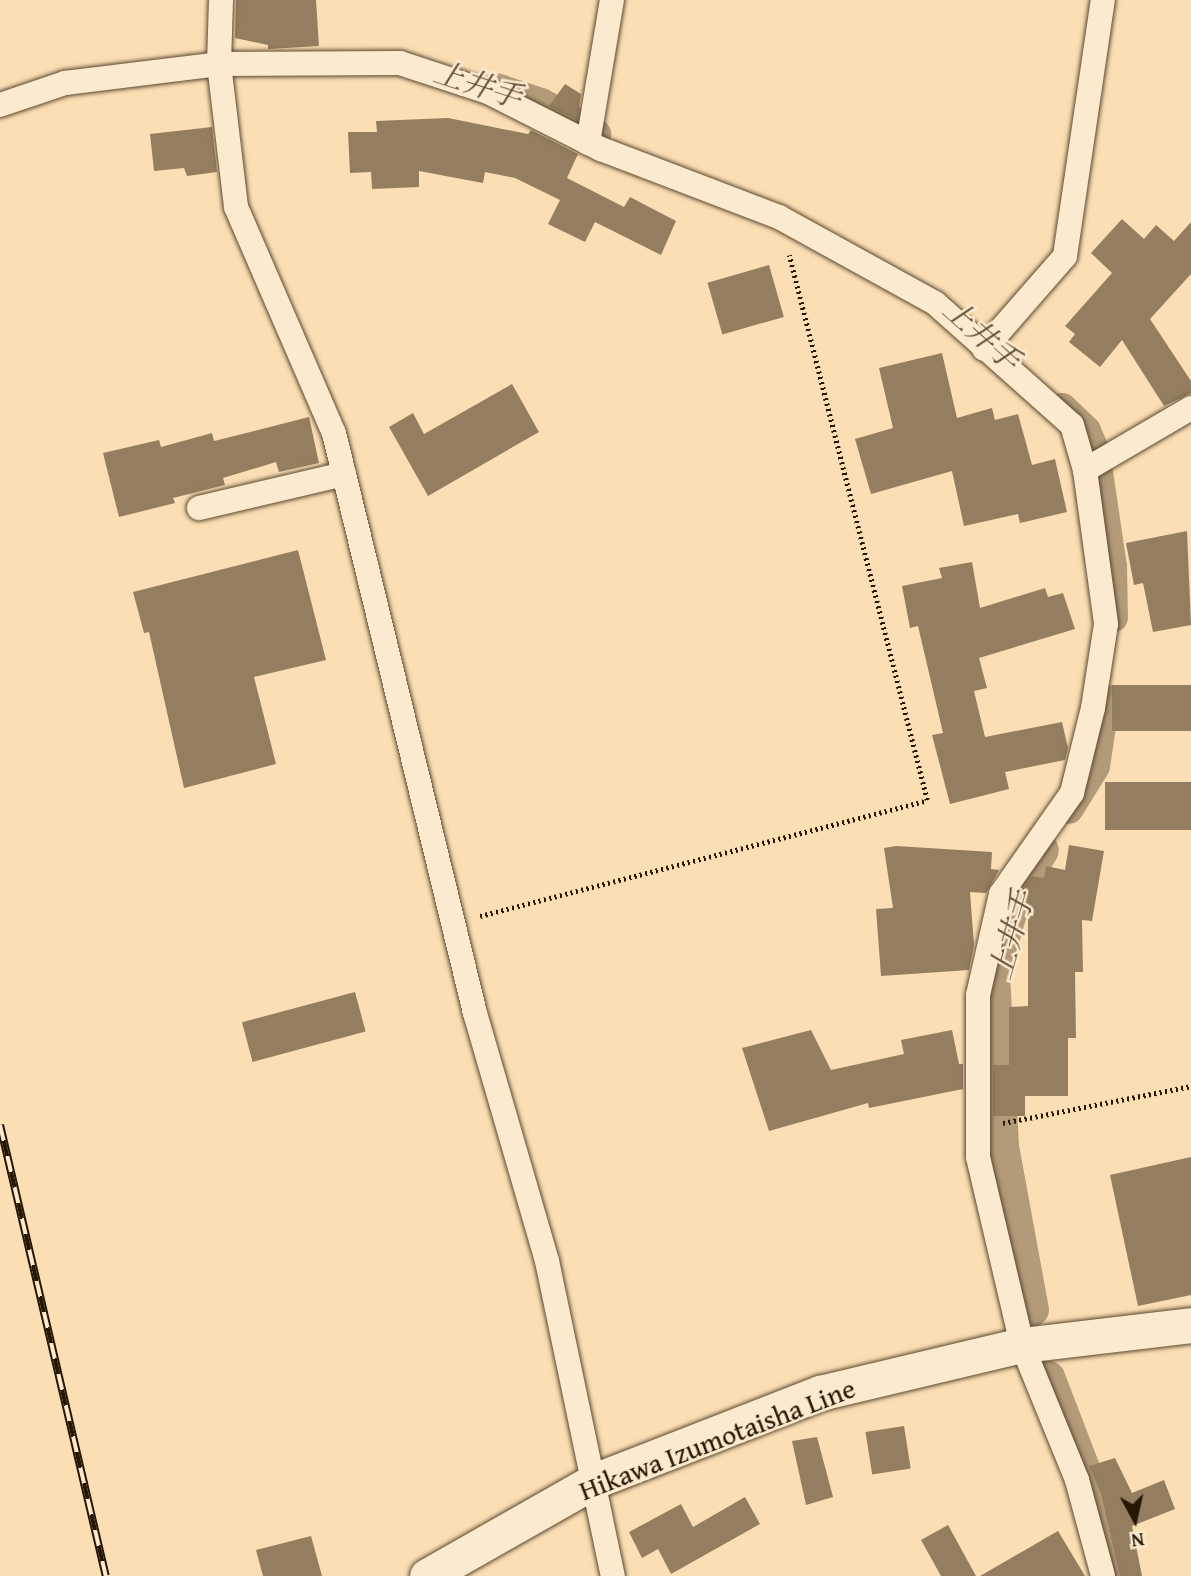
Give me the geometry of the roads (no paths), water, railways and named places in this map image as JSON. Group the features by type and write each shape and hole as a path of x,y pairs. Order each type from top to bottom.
{"main road":[{"name":"Hikawa Izumotaisha Line","path":"427,1576 594,1480 820,1393 1022,1345 1191,1325"}],"street":[{"path":"221,0 219,64 236,207 334,433 475,1013 547,1261 613,1576"},
{"path":"588,143 612,0"},
{"path":"984,349 1065,256 1103,0"},
{"path":"0,105 65,83 219,64 400,63 488,92 588,143 779,217 935,303 1072,425 1085,470 1106,624 1093,708 1072,793 1001,894 978,995 978,1157 1022,1345 1077,1480 1103,1576"},
{"path":"1085,470 1191,408"},
{"path":"199,508 344,474"}],"waterway":[{"name":"上井手","path":"496,89 541,104 595,134"},
{"name":"上井手","path":"1062,409 1085,431 1094,452 1111,567 1112,617"},
{"name":"上井手","path":"1068,808 1094,766 1104,700"},
{"name":"上井手","path":"1033,1310 1003,1146 994,973 1016,895 1043,850"},
{"name":"上井手","path":"1049,1377 1095,1497 1115,1576"}],"railway":[{"path":"0,1125 106,1576"}]}
